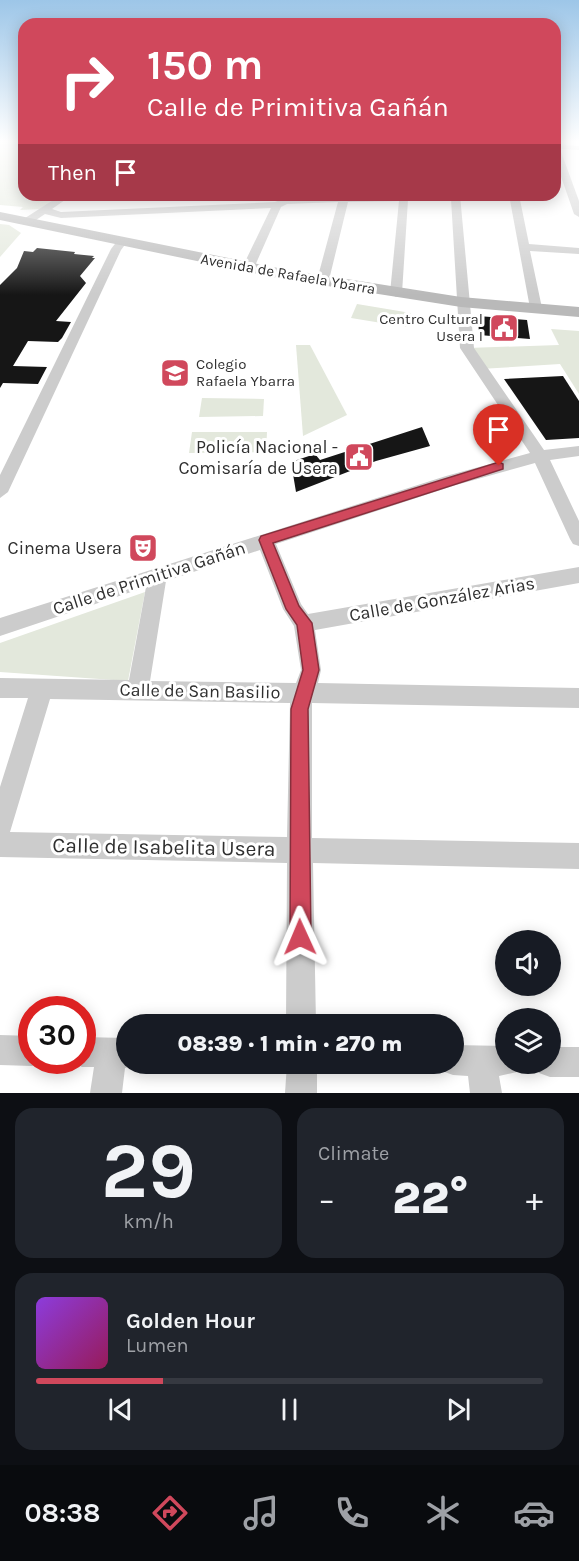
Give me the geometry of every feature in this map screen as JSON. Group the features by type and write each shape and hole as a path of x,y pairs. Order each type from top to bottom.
{"main road":[{"name":"Avenida de Rafaela Ybarra","path":"0,216 248,268 461,302 579,312"}],"street":[{"path":"571,193 579,214"},
{"path":"26,222 58,201"},
{"path":"44,210 61,215 268,201"},
{"path":"248,268 282,201"},
{"path":"322,280 343,201"},
{"path":"396,292 403,201"},
{"path":"455,201 461,302 467,348 540,456 572,511 579,538"},
{"path":"515,201 536,308"},
{"path":"54,204 52,209 61,215"},
{"path":"48,226 61,215"},
{"path":"0,492 116,249 122,242"},
{"path":"525,247 579,251"},
{"name":"Calle de Primitiva Gañán","path":"0,627 452,480 540,456 579,451"},
{"path":"265,540 293,609 304,623 311,670 302,693 299,709 301,1014"},
{"path":"138,691 158,575"},
{"name":"Calle de González Arias","path":"304,623 579,575"},
{"name":"Calle de San Basilio","path":"0,688 579,698"},
{"path":"0,826 42,689"},
{"name":"Calle de Isabelita Usera","path":"0,844 579,856"},
{"path":"0,1050 18,1051"},
{"path":"106,1093 107,1052"},
{"path":"480,1060 486,1093"},
{"path":"561,1062 579,1062"},
{"path":"302,1074 302,1093"}],"shaded area":[{"path":"0,193 18,193 18,201 54,201 42,209 20,210 23,207 0,205"},
{"path":"0,224 9,225 21,233 0,257"},
{"path":"357,304 411,313 406,327 351,318"},
{"path":"551,329 579,331 579,394 560,364 480,369 467,348 559,345"},
{"path":"296,345 310,345 347,415 303,436"},
{"path":"202,398 264,399 263,416 199,417"},
{"path":"192,432 267,432 266,452 189,453"},
{"path":"145,592 128,681 0,672 0,643"}],"building":[{"path":"37,248 75,252 74,254 95,258 80,276 86,283 56,321 71,322 62,338 58,342 28,341 13,366 47,367 38,384 3,383 0,388 0,285 17,268 24,251 33,252"},
{"name":"Centro Cultural Usera I","path":"478,316 527,320 530,339 479,335"},
{"path":"563,376 579,401 579,438 546,440 504,379"},
{"name":"Policía Nacional - Comisaría de Usera","path":"422,427 430,446 376,461 296,492 291,462 315,454 320,460"}],"place":[{"name":"Centro Cultural Usera I","path":"504,328"},
{"name":"Colegio Rafaela Ybarra","path":"175,373"},
{"name":"Policía Nacional - Comisaría de Usera","path":"359,457"},
{"name":"Cinema Usera","path":"143,548"}],"route":[{"path":"300,937 299,709 302,693 311,670 304,623 293,609 265,540 499,466"}]}
